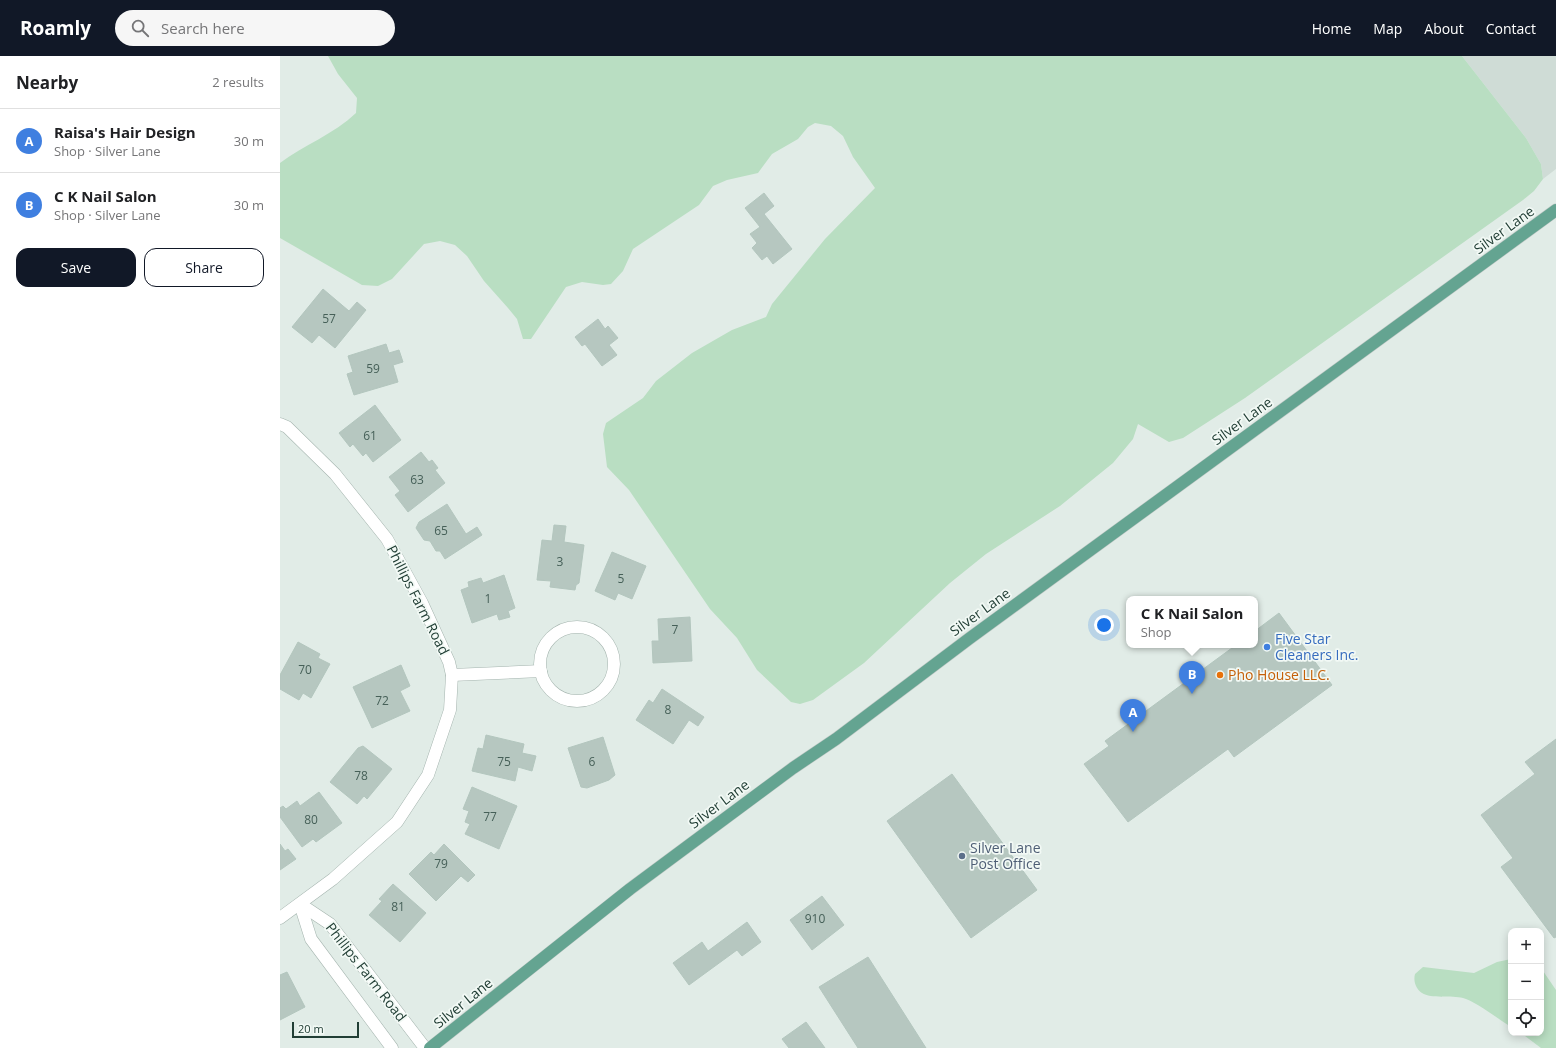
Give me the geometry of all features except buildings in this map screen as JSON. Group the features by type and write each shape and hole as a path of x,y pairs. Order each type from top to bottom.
{"main road":[{"name":"Silver Lane","path":"430,1048 630,889 1556,210"}],"street":[{"name":"Phillips Farm Road","path":"280,424 287,428 335,474 387,539 422,603 450,662 452,675 450,710 428,775 397,822 333,879 280,918"},
{"path":"581,627 593,630 604,638 611,648 614,659 614,672 607,687 597,696 587,700 574,701 565,699 554,693 545,683 541,671 541,655 546,644 555,634 567,628 581,627"},
{"path":"452,675 541,671"},
{"name":"Phillips Farm Road","path":"300,904 311,939 392,1048"},
{"name":"Phillips Farm Road","path":"300,904 330,924 425,1048"}],"shaded area":[{"path":"1462,56 1556,56 1556,169 1543,179 1541,164 1526,138"}],"green space":[{"path":"328,56 1462,56 1526,138 1541,164 1543,179 1534,191 1523,200 1245,398 1183,438 1169,442 1138,424 1133,439 1113,463 1060,506 986,554 950,583 864,663 813,700 800,704 791,702 757,670 737,638 710,609 629,490 607,467 603,434 606,423 643,398 656,381 692,353 732,330 766,317 772,304 825,239 875,188 853,157 843,136 831,126 815,123 808,127 798,139 772,154 758,173 727,180 713,186 699,205 633,249 623,271 611,284 603,285 582,282 566,287 531,339 523,339 517,319 484,281 467,256 455,245 440,241 424,244 392,279 378,286 362,285 280,238 280,163 329,133 356,113 357,98 338,74"},
{"path":"1508,960 1508,1025 1480,1006 1463,998 1426,995 1418,989 1415,982 1415,974 1423,967 1474,973 1497,962"},
{"path":"1544,972 1556,990 1556,1048 1541,1048 1525,1036 1544,1036"}],"place":[{"name":"Five Star Cleaners Inc.","path":"1267,647"},
{"name":"Pho House LLC.","path":"1220,675"},
{"name":"C K Nail Salon","path":"1192,694"},
{"name":"Raisa's Hair Design","path":"1133,732"},
{"name":"Silver Lane Post Office","path":"962,856"}]}
